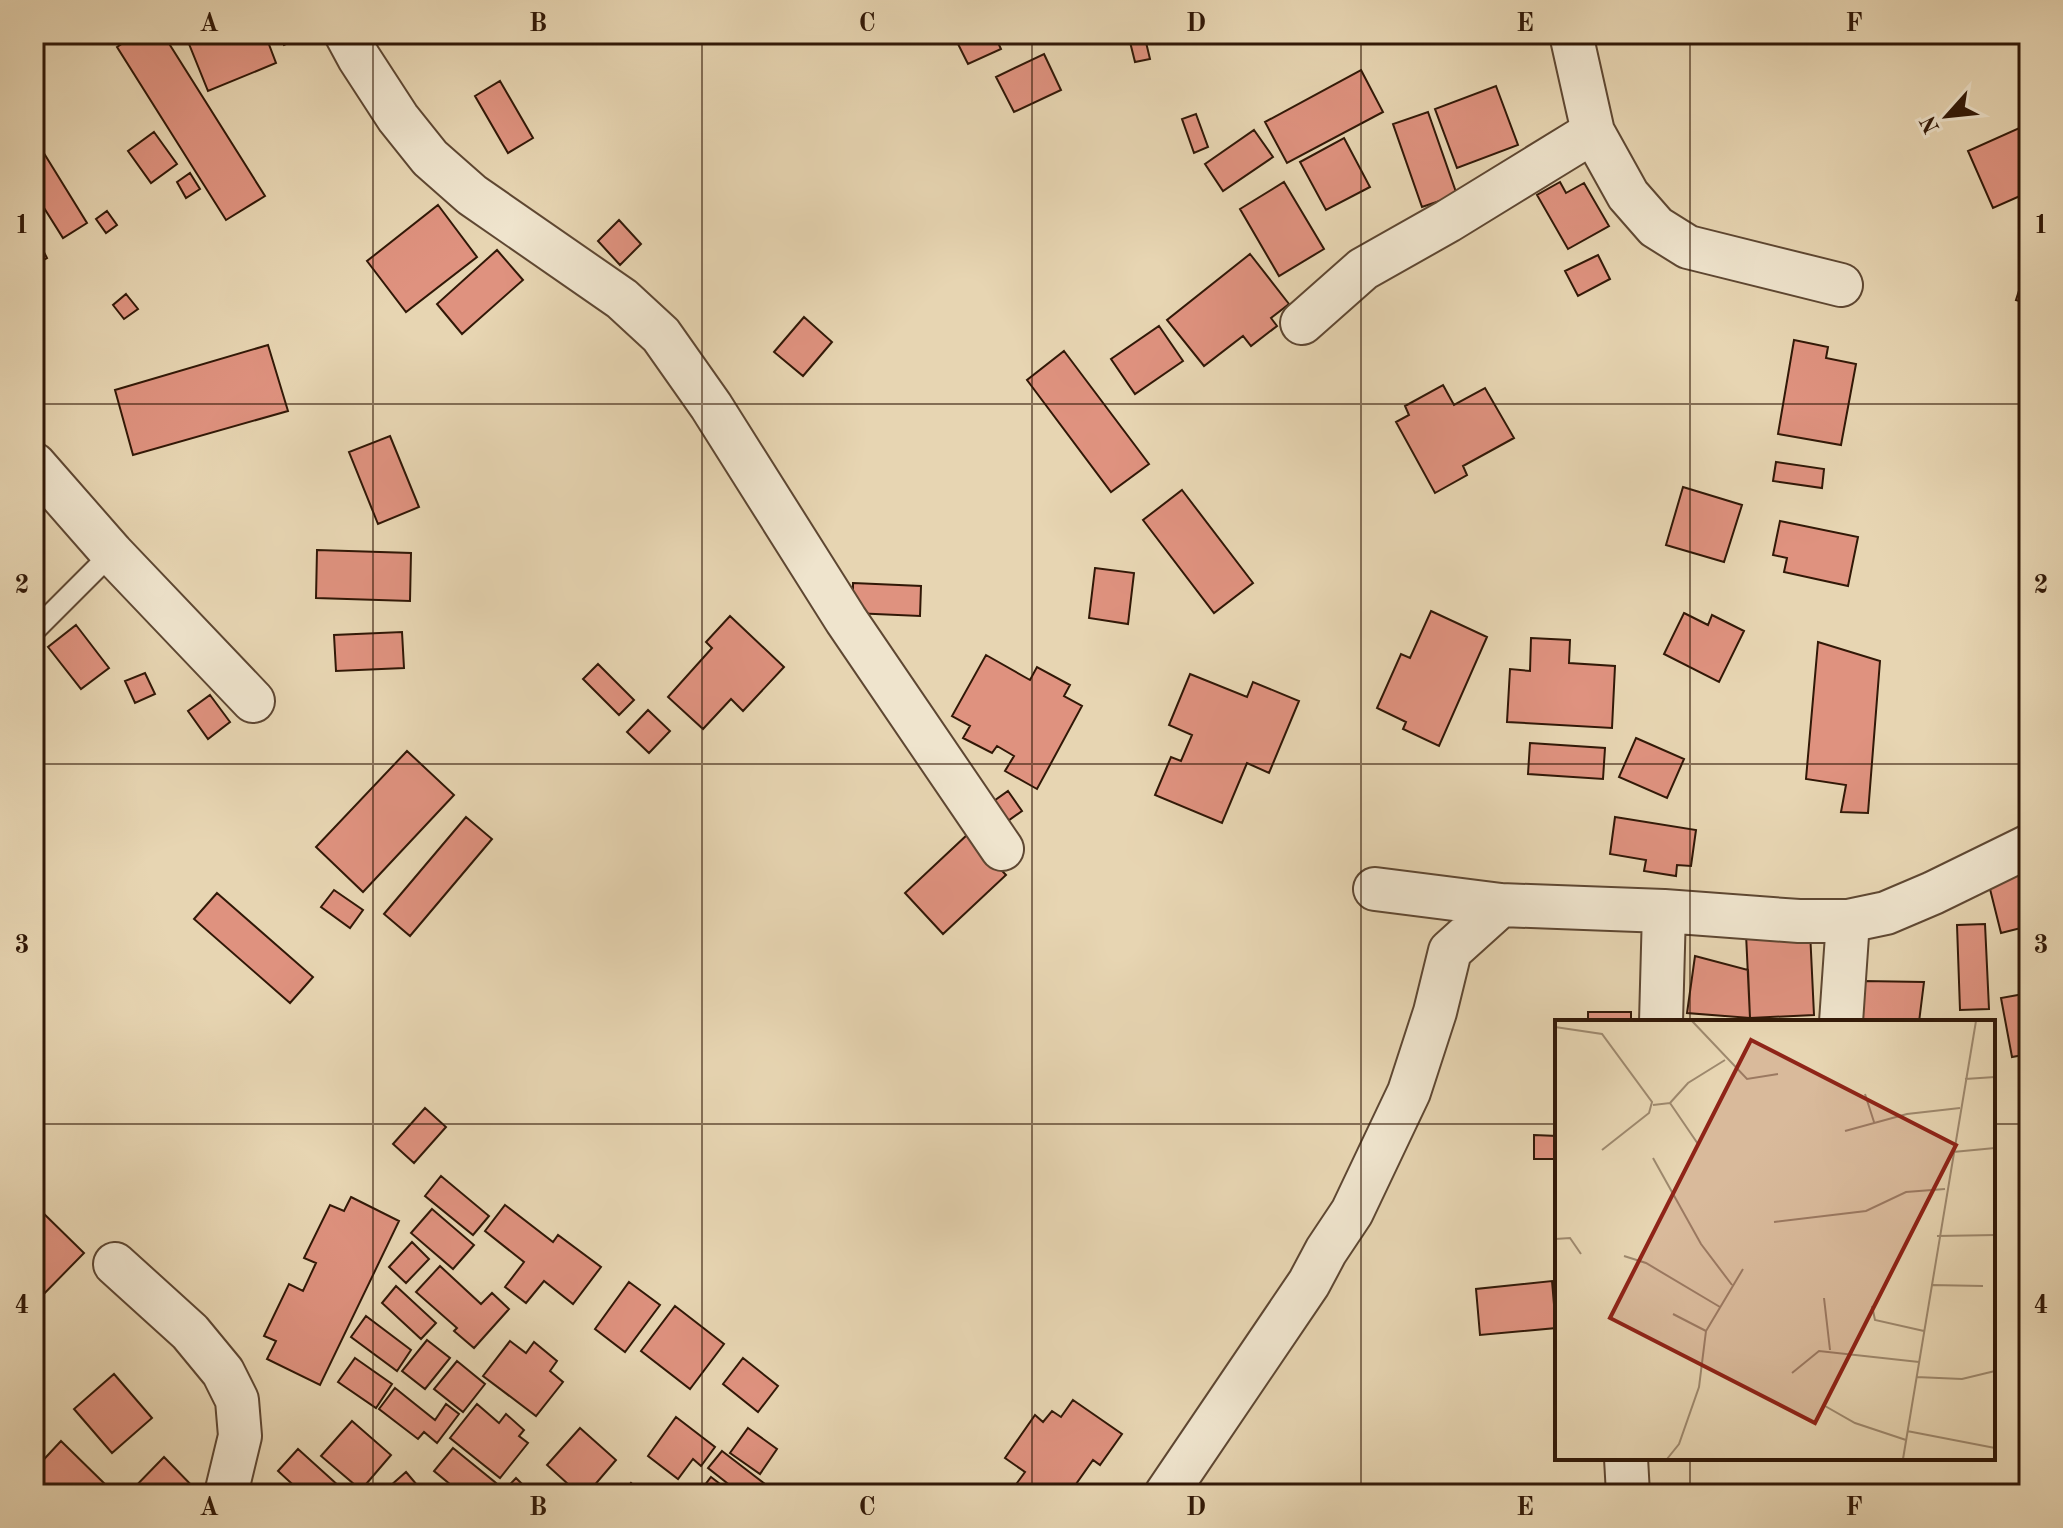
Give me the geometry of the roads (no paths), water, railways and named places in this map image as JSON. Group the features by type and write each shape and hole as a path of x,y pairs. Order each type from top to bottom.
{"street":[{"path":"346,34 398,118 430,158 472,195 622,299 661,335 711,406 846,620 1002,849"},
{"path":"1571,34 1593,132 1628,195 1656,227 1688,247 1841,285"},
{"path":"1302,323 1363,269 1593,132"},
{"path":"34,464 112,553 253,701"},
{"path":"1375,889 1501,905 1848,921 1886,913 2029,846"},
{"path":"1166,1494 1309,1283 1352,1212 1409,1092 1435,1012 1450,951 1501,905"},
{"path":"1661,1020 1664,911"},
{"path":"1841,1020 1848,921"},
{"path":"115,1264 190,1332 223,1372 237,1400 240,1436 226,1494"},
{"path":"1626,1460 1628,1494"}],"lane":[{"path":"34,631 112,553"}]}
